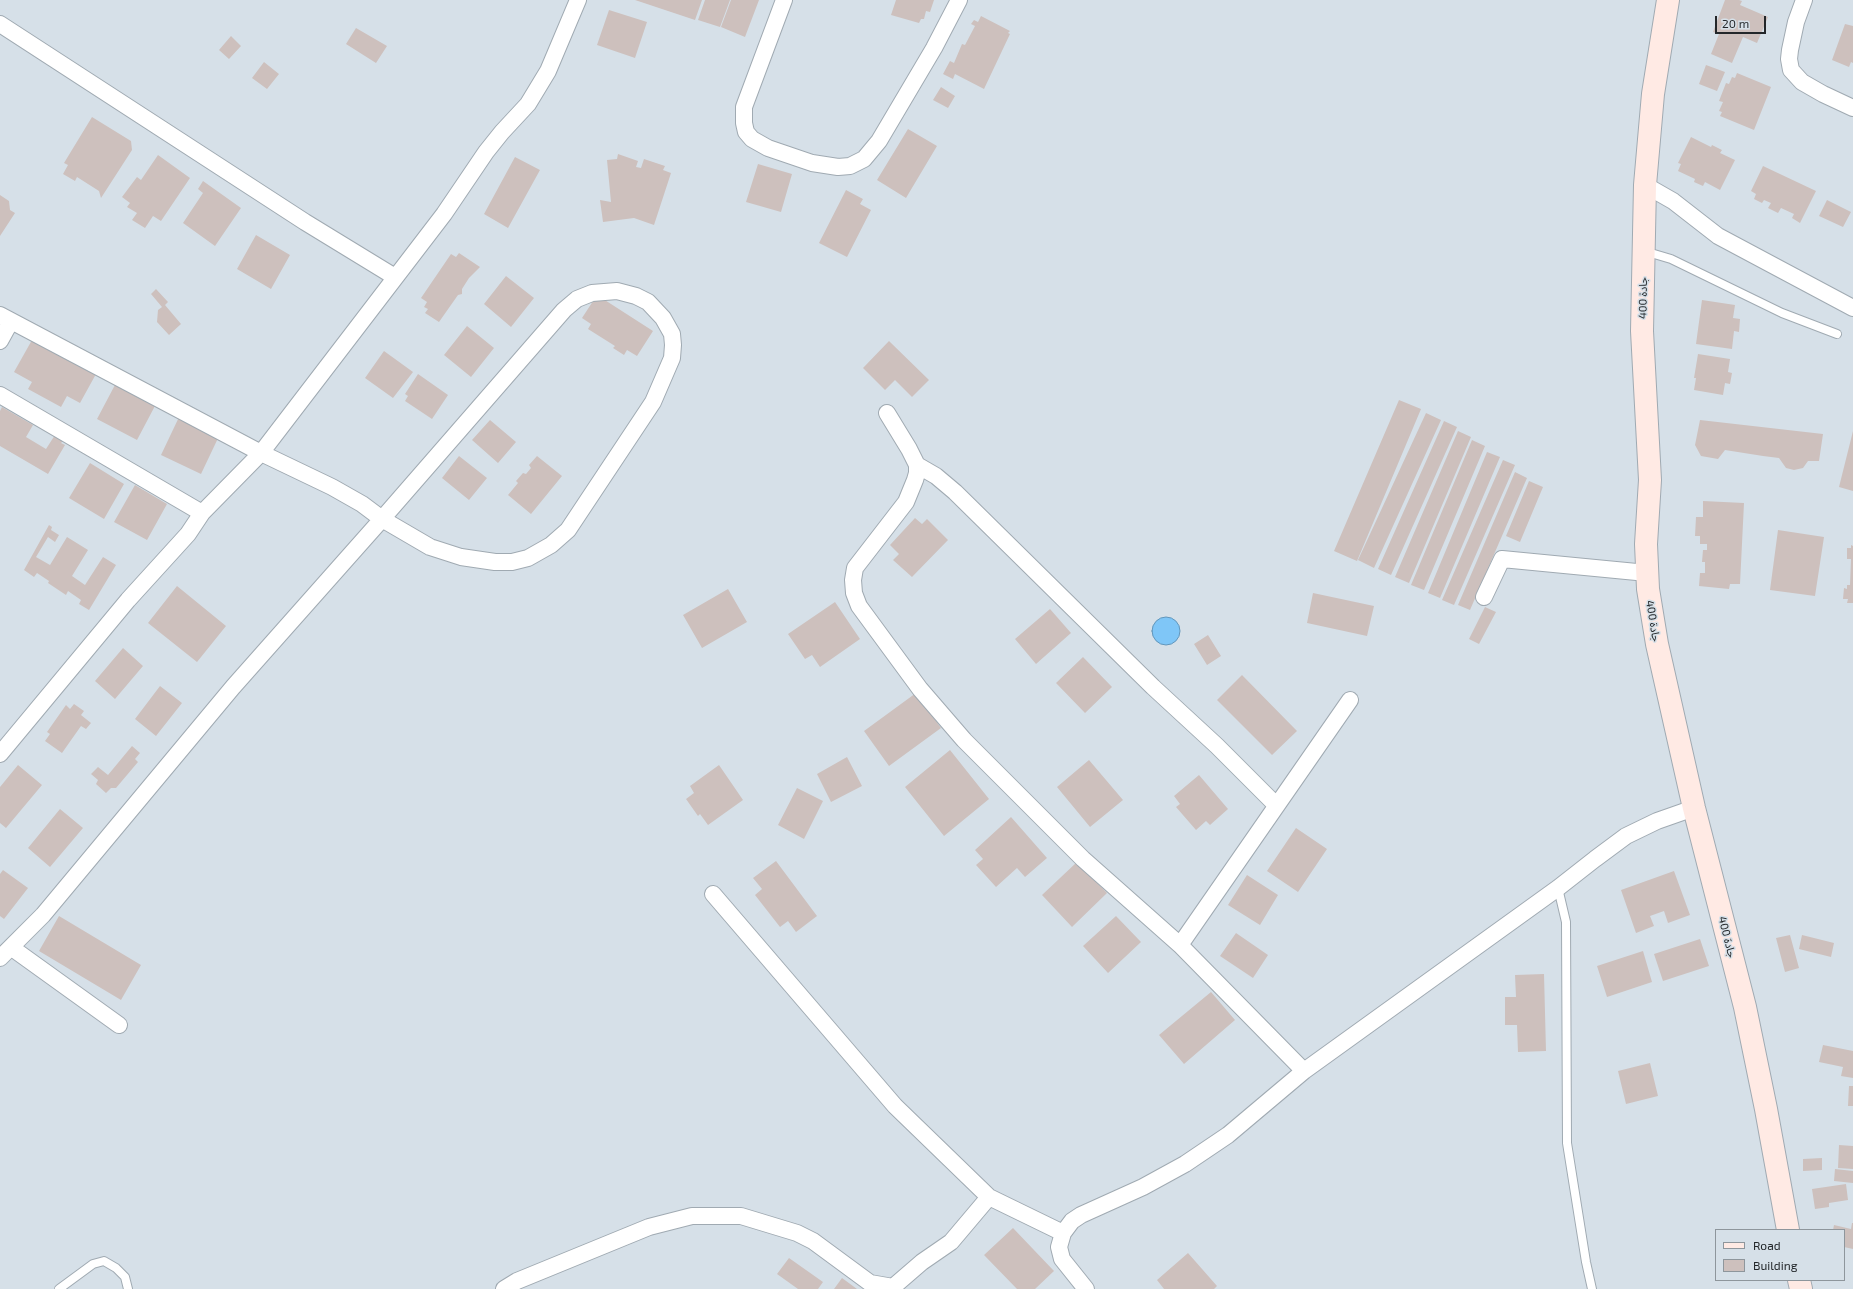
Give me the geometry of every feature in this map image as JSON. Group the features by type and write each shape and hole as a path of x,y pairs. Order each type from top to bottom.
{"main road":[{"name":"جادة 400","path":"1668,0 1653,94 1645,185 1642,331 1650,480 1646,544 1648,589 1657,644 1694,808 1745,1007 1766,1109 1788,1229"}],"street":[{"path":"0,753 128,600 188,534 202,513 261,453 444,214 486,152 534,95 554,60 578,0"},
{"path":"784,0 744,107 744,123 746,132 752,139 768,148 812,163 838,167 850,166 864,158 879,141 926,62 959,0"},
{"path":"1804,0 1790,50 1789,60 1791,70 1802,82 1853,108"},
{"path":"0,24 305,222 373,265 395,277"},
{"path":"1645,185 1673,201 1718,236 1853,308"},
{"path":"0,341 5,318 261,453 332,487 362,504 382,519 430,547 461,557 495,562 512,562 528,558 551,545 568,530 653,402 672,358 672,334 668,323 657,310 648,302 626,292 607,291 592,293 577,299 564,310 382,519 233,687 43,915 3,954 119,1025"},
{"path":"0,396 202,513"},
{"path":"887,413 909,449 916,465 915,480 906,502 856,568 853,580 854,593 859,606 920,689 964,740 1083,859 1180,945 1304,1070"},
{"path":"916,465 936,476 956,492 1153,687 1217,746 1276,805"},
{"path":"1484,597 1502,559 1647,573"},
{"path":"1180,945 1350,700"},
{"path":"1086,1289 1062,1259 1059,1247 1064,1233 1072,1221 1081,1215 1143,1187 1185,1164 1228,1134 1304,1070 1558,888 1626,836 1657,821 1694,808"},
{"path":"713,894 895,1106 989,1197 1064,1233"},
{"path":"504,1289 517,1281 649,1227 692,1216 741,1216 797,1233 813,1241 870,1283 893,1287 922,1262 951,1242 989,1197"}],"lane":[{"path":"1644,251 1671,259 1782,313 1837,334"},
{"path":"1558,888 1566,922 1567,1143 1586,1262 1592,1289"},
{"path":"59,1289 93,1264 104,1261 116,1268 125,1277 128,1289"}],"water":[{"path":"1166,617 1176,621 1180,631 1176,641 1166,645 1156,641 1152,631 1156,621"}],"building":[{"path":"635,0 702,0 695,20"},
{"path":"705,0 730,0 720,27 698,20"},
{"path":"731,0 759,0 745,37 721,27"},
{"path":"896,0 934,0 930,12 926,11 924,19 921,19 919,23 891,15"},
{"path":"1725,0 1742,1 1740,5 1768,17 1757,43 1743,37 1732,63 1711,54 1719,34 1713,32"},
{"path":"609,10 647,22 635,58 597,45"},
{"path":"981,16 1010,31 1008,33 1010,34 984,89 955,74 953,79 943,74 950,61 954,63 962,44 965,45 975,26 971,24 974,20 978,22"},
{"path":"1845,24 1853,26 1853,63 1851,62 1849,67 1832,60"},
{"path":"356,28 387,46 376,63 346,44"},
{"path":"231,36 241,46 229,59 219,50"},
{"path":"264,62 279,74 267,89 252,78"},
{"path":"1706,65 1725,72 1717,91 1699,84"},
{"path":"1737,73 1771,87 1754,130 1720,116 1722,112 1719,111 1723,102 1719,101 1726,83 1729,84 1732,77 1735,78"},
{"path":"941,87 955,96 948,108 933,100"},
{"path":"92,117 131,141 132,150 101,198 99,191 77,177 75,181 63,174 68,165 64,163"},
{"path":"908,129 937,146 906,198 877,180"},
{"path":"1691,137 1711,147 1712,145 1722,150 1720,153 1735,160 1720,190 1705,182 1703,186 1694,182 1695,179 1678,171 1681,164 1678,163"},
{"path":"618,154 638,161 636,167 641,168 644,159 665,166 663,170 671,173 654,225 634,218 603,222 600,200 611,202 607,160 617,159"},
{"path":"158,155 190,178 161,221 153,216 145,228 132,220 137,213 127,207 130,203 122,197 137,177 141,180"},
{"path":"515,157 540,170 508,228 484,214"},
{"path":"758,164 792,174 781,212 746,202"},
{"path":"1763,166 1816,191 1800,223 1792,218 1794,214 1781,208 1778,213 1768,208 1771,203 1764,200 1762,203 1754,199 1756,194 1751,191"},
{"path":"203,181 241,208 215,246 183,223 203,193 198,189"},
{"path":"846,190 863,199 860,204 871,210 847,257 819,243"},
{"path":"0,195 9,201 10,210 15,213 0,236"},
{"path":"1827,200 1851,212 1843,227 1819,216"},
{"path":"256,235 290,255 271,289 237,269"},
{"path":"459,253 480,267 469,278 462,289 462,294 458,295 439,322 425,313 428,309 424,307 427,302 421,298 451,254 456,257"},
{"path":"506,276 534,298 511,327 484,304"},
{"path":"156,289 168,302 165,305 181,324 169,335 157,322 158,310 162,307 151,294"},
{"path":"597,295 653,331 637,356 627,350 624,355 613,348 615,346 588,329 591,324 582,318"},
{"path":"1702,300 1735,305 1733,318 1740,319 1739,332 1734,331 1732,349 1696,344"},
{"path":"467,326 494,348 471,377 444,355"},
{"path":"32,340 96,374 80,403 67,396 61,407 28,389 32,382 14,372"},
{"path":"889,341 929,380 912,397 895,380 885,390 863,368"},
{"path":"384,351 413,372 393,398 365,378"},
{"path":"1698,354 1730,359 1728,372 1732,373 1730,384 1725,383 1723,395 1694,390 1696,378 1694,378"},
{"path":"418,374 448,395 432,419 405,401 408,396 405,394"},
{"path":"116,383 156,404 137,440 97,419"},
{"path":"1399,400 1421,409 1357,561 1334,551"},
{"path":"2,407 33,425 26,437 46,449 55,435 64,440 61,443 65,445 48,474 0,446 0,411"},
{"path":"1426,413 1441,420 1374,568 1358,560"},
{"path":"180,415 220,434 201,474 161,455"},
{"path":"490,420 516,442 498,463 472,440"},
{"path":"1700,420 1823,434 1819,461 1808,461 1803,468 1794,470 1786,468 1779,458 1725,450 1718,459 1701,456 1695,445"},
{"path":"1444,421 1457,427 1391,575 1378,569"},
{"path":"1458,431 1471,437 1409,583 1395,577"},
{"path":"1853,431 1853,491 1839,487"},
{"path":"1472,440 1485,446 1424,590 1411,585"},
{"path":"1487,452 1500,457 1440,598 1428,593"},
{"path":"459,456 487,478 469,500 442,478"},
{"path":"537,456 562,476 531,514 508,495 518,483 516,481 523,473 526,474 531,468 529,465"},
{"path":"1503,460 1515,465 1454,605 1442,600"},
{"path":"90,463 124,484 104,519 69,498"},
{"path":"1515,472 1527,478 1470,610 1458,605"},
{"path":"1529,481 1543,487 1520,542 1506,536"},
{"path":"135,485 167,504 147,540 114,522"},
{"path":"1703,501 1744,503 1740,584 1730,584 1729,589 1699,586 1700,573 1705,573 1705,562 1702,562 1703,550 1707,550 1707,544 1700,544 1700,536 1695,536 1696,517 1703,517"},
{"path":"915,518 922,524 927,519 948,540 912,577 893,560 899,554 890,545"},
{"path":"49,525 52,527 51,530 59,535 55,542 48,537 36,557 50,565 67,537 88,550 72,576 85,585 103,557 116,565 89,610 79,604 81,600 68,591 66,595 48,583 49,581 37,573 34,577 24,570"},
{"path":"1778,530 1824,537 1815,596 1770,590"},
{"path":"1851,545 1853,546 1853,603 1847,603 1848,599 1843,599 1844,588 1847,589 1847,585 1850,585 1851,559 1847,559 1847,548 1851,548"},
{"path":"177,586 226,626 197,662 148,623"},
{"path":"728,589 747,622 702,648 683,615"},
{"path":"1313,593 1374,606 1367,636 1307,623"},
{"path":"835,602 860,639 820,667 812,655 805,659 788,634"},
{"path":"1485,607 1496,612 1479,644 1469,639"},
{"path":"1050,609 1071,633 1036,664 1015,639"},
{"path":"1208,635 1221,656 1207,665 1194,644"},
{"path":"123,648 143,666 115,699 95,681"},
{"path":"1083,657 1112,687 1085,713 1056,683"},
{"path":"1242,675 1297,731 1272,755 1217,700"},
{"path":"160,686 182,703 156,736 135,719"},
{"path":"916,693 941,728 889,766 864,731"},
{"path":"74,704 84,711 81,715 91,723 86,729 81,726 62,753 45,741 50,734 47,732 66,705 70,709"},
{"path":"132,746 140,753 135,759 138,762 116,788 111,788 106,793 96,784 98,780 91,774 98,767 108,775"},
{"path":"950,750 989,799 944,836 905,787"},
{"path":"847,757 862,786 831,802 817,774"},
{"path":"1089,760 1123,800 1090,827 1057,787"},
{"path":"18,765 42,785 6,828 0,823 0,787"},
{"path":"719,765 743,800 708,825 700,814 698,816 686,799 694,793 690,786"},
{"path":"1199,775 1228,809 1210,825 1206,821 1196,830 1176,807 1180,804 1174,796"},
{"path":"797,788 823,801 804,839 778,825"},
{"path":"60,809 83,828 50,867 28,848"},
{"path":"1011,817 1047,858 1025,877 1017,868 996,887 976,865 983,859 975,850"},
{"path":"1296,828 1327,849 1298,892 1267,871"},
{"path":"776,861 817,916 796,932 788,921 780,927 755,895 762,889 753,878"},
{"path":"1077,862 1107,893 1072,927 1042,895"},
{"path":"3,870 28,888 4,919 0,916 0,874"},
{"path":"1674,871 1690,915 1668,923 1664,911 1650,916 1654,926 1636,933 1621,890"},
{"path":"1247,875 1278,895 1260,925 1228,905"},
{"path":"59,916 141,965 121,1000 39,951"},
{"path":"1116,916 1141,942 1108,973 1083,946"},
{"path":"1236,933 1268,955 1253,978 1220,956"},
{"path":"1790,935 1799,968 1785,972 1776,938"},
{"path":"1802,935 1834,943 1831,957 1799,949"},
{"path":"1700,939 1709,966 1663,981 1654,954"},
{"path":"1643,951 1652,982 1607,997 1597,966"},
{"path":"1544,974 1546,1051 1518,1052 1517,1025 1505,1025 1505,997 1516,997 1515,975"},
{"path":"1211,992 1235,1020 1184,1064 1159,1035"},
{"path":"1823,1045 1853,1051 1853,1078 1841,1076 1843,1067 1819,1062"},
{"path":"1650,1063 1658,1096 1626,1104 1618,1071"},
{"path":"1849,1086 1853,1086 1853,1106 1848,1106"},
{"path":"1839,1145 1853,1146 1853,1169 1838,1168"},
{"path":"1822,1158 1822,1170 1803,1171 1803,1159"},
{"path":"1835,1169 1853,1171 1853,1183 1834,1181"},
{"path":"1846,1184 1848,1200 1829,1203 1829,1207 1815,1209 1812,1189"},
{"path":"1853,1223 1853,1249 1845,1247 1845,1229 1833,1229 1834,1225 1851,1229"},
{"path":"1013,1228 1054,1271 1035,1289 1017,1289 984,1255"},
{"path":"1188,1253 1217,1286 1214,1289 1164,1289 1157,1280"},
{"path":"789,1258 823,1282 818,1289 798,1289 777,1274"},
{"path":"842,1278 857,1289 834,1289"}]}
